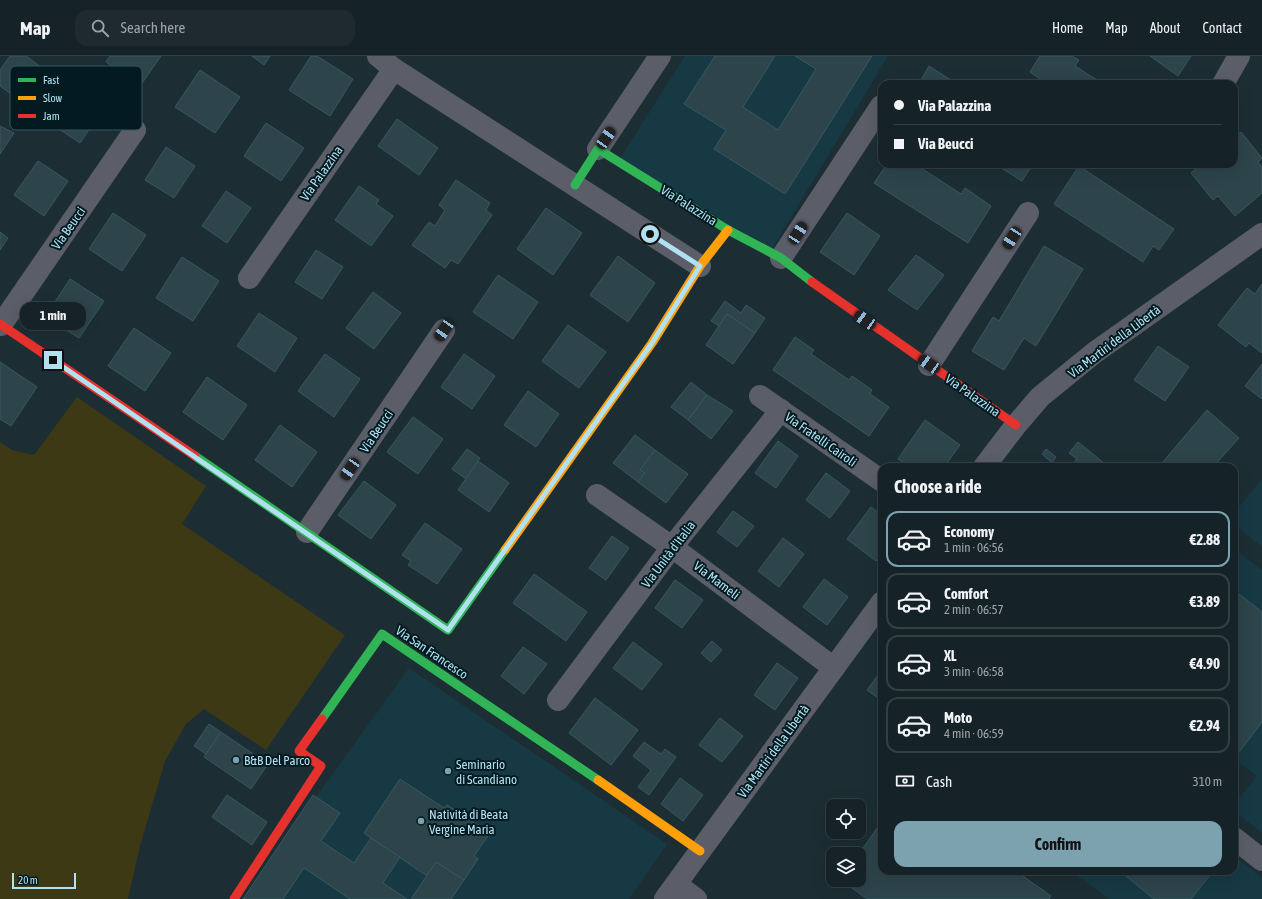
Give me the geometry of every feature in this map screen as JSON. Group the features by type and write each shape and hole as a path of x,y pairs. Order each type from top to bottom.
{"street":[{"path":"575,185 660,56"},
{"path":"1225,80 1239,56"},
{"name":"Via Palazzina","path":"249,278 386,62 700,266"},
{"path":"781,258 878,111"},
{"name":"Via Beucci","path":"135,130 0,324 307,532 448,630 652,343 700,266 728,230"},
{"name":"Via Palazzina","path":"598,149 728,230 781,258 814,284 1016,425"},
{"path":"929,364 1028,213"},
{"name":"Via Martiri della Libertà","path":"987,463 1040,397 1094,353 1262,234"},
{"name":"Via Beucci","path":"307,532 444,330"},
{"name":"Via Fratelli Cairoli","path":"760,396 878,478"},
{"name":"Via Unità d'Italia","path":"558,700 672,547 781,410"},
{"name":"Via Mameli","path":"597,495 672,547 834,668"},
{"name":"Via Martiri della Libertà","path":"670,891 878,608"},
{"name":"Via San Francesco","path":"234,899 321,766 300,751 382,634 533,735 700,851"},
{"path":"1238,841 1262,860"},
{"path":"670,891 696,899"}],"shaded area":[{"path":"685,56 888,56 771,251 619,160"},
{"path":"77,397 206,486 182,524 345,635 266,750 204,709 186,724 165,761 140,846 128,899 0,899 0,442 12,450 34,455"},
{"path":"1262,479 1262,547 1238,527 1238,508"},
{"path":"1238,552 1262,570 1262,833 1238,814 1238,799 1257,776 1238,761"},
{"name":"Seminario di Scandiano","path":"409,668 667,844 629,899 243,899"},
{"path":"1238,858 1262,878 1262,899 1110,899 1076,875 1238,875"}],"building":[{"path":"10,56 26,56 40,66 10,66 10,93 0,86 0,70"},
{"path":"110,56 161,56 142,83 142,66 112,66 106,62"},
{"path":"252,56 270,56 264,65"},
{"path":"311,56 317,56 353,79 330,116 289,90"},
{"path":"715,56 775,56 743,107 778,130 816,69 795,56 872,56 785,194 714,149 726,130 684,104"},
{"path":"1040,56 1072,56 1079,60 1075,66 1097,80 1042,80 1030,72"},
{"path":"1150,56 1191,56 1178,76"},
{"path":"929,66 951,80 921,80"},
{"path":"200,70 240,97 215,133 175,107"},
{"path":"397,119 438,148 419,175 378,146"},
{"path":"266,123 304,148 281,181 244,156"},
{"path":"0,126 14,133 0,154"},
{"path":"60,130 89,130 80,143"},
{"path":"1241,132 1262,158 1258,162 1262,167 1262,193 1235,216 1218,196 1213,200 1191,173 1197,168 1238,168 1238,135"},
{"path":"166,147 195,166 174,198 145,180"},
{"path":"38,161 68,181 44,216 14,195"},
{"path":"884,168 921,168 961,194 965,188 991,206 968,243 874,183"},
{"path":"1001,168 1030,168 1022,181"},
{"path":"1078,168 1082,168 1174,229 1159,250 1153,246 1143,262 1054,204"},
{"path":"456,180 490,203 486,210 492,215 458,264 451,260 445,268 412,245 429,222 435,226 445,210 439,205"},
{"path":"359,186 379,200 376,204 393,216 371,246 335,220"},
{"path":"226,191 251,208 227,243 202,226"},
{"path":"546,208 582,233 553,275 517,249"},
{"path":"113,213 146,235 122,271 89,249"},
{"path":"847,213 880,236 854,275 820,252"},
{"path":"0,232 8,238 0,250"},
{"path":"1044,246 1083,269 1036,346 1024,338 1004,370 972,351 993,317 999,321"},
{"path":"316,250 343,267 322,299 295,282"},
{"path":"916,255 944,275 917,310 888,290"},
{"path":"618,256 655,283 628,322 590,295"},
{"path":"182,257 219,281 193,321 156,298"},
{"path":"498,275 538,302 513,339 473,312"},
{"path":"70,279 104,301 79,338 45,317"},
{"path":"1262,284 1262,353 1249,343 1246,347 1218,325 1247,288 1255,294"},
{"path":"373,292 401,313 374,349 346,328"},
{"path":"725,301 741,313 746,305 765,318 755,333 727,314 719,326 711,321"},
{"path":"259,313 297,338 275,372 237,346"},
{"path":"727,314 755,333 733,364 706,345"},
{"path":"568,325 606,352 579,388 542,361"},
{"path":"134,328 171,353 145,391 108,366"},
{"path":"795,337 814,350 811,354 849,380 852,376 872,390 870,394 889,407 869,436 773,370"},
{"path":"1158,346 1189,367 1165,401 1134,380"},
{"path":"325,354 360,379 334,417 298,391"},
{"path":"464,354 495,376 472,409 441,387"},
{"path":"0,362 37,387 11,426 0,419"},
{"path":"1262,364 1262,399 1245,386"},
{"path":"207,377 247,405 223,440 183,412"},
{"path":"691,382 707,395 688,420 671,407"},
{"path":"528,391 559,414 536,447 504,425"},
{"path":"707,395 733,411 711,439 688,420"},
{"path":"1207,410 1239,438 1217,463 1162,463"},
{"path":"413,417 443,439 418,474 387,452"},
{"path":"925,420 960,445 947,463 904,463 898,459"},
{"path":"280,425 317,452 292,487 255,460"},
{"path":"635,435 655,450 640,470 645,473 638,482 613,463"},
{"path":"778,441 798,456 776,488 755,473"},
{"path":"1078,442 1104,463 1074,463 1077,459 1069,453"},
{"path":"467,449 480,458 466,479 452,469"},
{"path":"1046,449 1056,457 1052,463 1042,454"},
{"path":"655,450 688,474 666,503 638,482 645,473 640,470"},
{"path":"478,461 509,483 489,512 458,490"},
{"path":"826,473 850,491 830,518 806,500"},
{"path":"364,481 396,505 371,539 338,515"},
{"path":"871,507 878,512 878,558 876,561 847,539"},
{"path":"733,511 754,526 737,547 717,532"},
{"path":"425,523 462,549 437,584 408,565 411,561 402,555"},
{"path":"612,536 629,548 606,580 589,568"},
{"path":"783,538 804,554 779,587 758,571"},
{"path":"534,574 587,612 566,641 513,603"},
{"path":"824,579 848,597 827,625 803,607"},
{"path":"675,580 703,600 682,628 655,608"},
{"path":"1238,593 1262,612 1262,722 1240,751 1238,749"},
{"path":"712,641 722,650 711,662 701,653"},
{"path":"633,642 662,664 642,690 613,668"},
{"path":"523,647 547,664 524,694 501,676"},
{"path":"777,663 798,678 775,710 754,695"},
{"path":"878,675 878,698 867,690"},
{"path":"595,698 638,730 611,765 569,733"},
{"path":"720,718 743,736 722,762 699,745"},
{"path":"209,724 221,732 206,754 194,746"},
{"name":"B&B Del Parco","path":"221,732 268,764 251,789 204,757"},
{"path":"644,742 661,754 665,749 676,757 649,795 638,787 651,770 633,756"},
{"path":"680,778 703,795 683,821 661,804"},
{"name":"Natività di Beata Vergine Maria","path":"400,779 444,808 447,805 490,833 474,856 478,859 464,880 436,862 427,876 364,833"},
{"path":"227,795 267,822 252,845 212,817"},
{"path":"313,795 340,813 321,841 354,863 371,838 400,857 383,883 407,899 350,899 304,868 283,899 243,899"},
{"path":"878,827 878,875 1022,875 1051,896 1049,899 867,899 851,887 866,887 866,847 864,847"},
{"path":"436,862 464,880 451,899 411,899"},
{"path":"1125,875 1210,875 1191,899 1154,899"}],"traffic: fast":[{"path":"575,185 598,149 728,230 781,258 812,282"},
{"path":"195,456 448,630 505,550"},
{"path":"322,719 382,634 598,780"}],"traffic: slow":[{"path":"505,550 652,343 700,266 728,230"},
{"path":"598,780 700,851"}],"traffic: jam":[{"path":"812,282 1016,425"},
{"path":"0,324 195,456"},
{"path":"234,899 321,766 299,751 322,719"}],"place":[{"name":"B&B Del Parco","path":"236,760"},
{"name":"Seminario di Scandiano","path":"448,771"},
{"name":"Natività di Beata Vergine Maria","path":"421,821"}],"route":[{"path":"53,360 307,532 448,630 652,343 700,266 650,234"}]}
